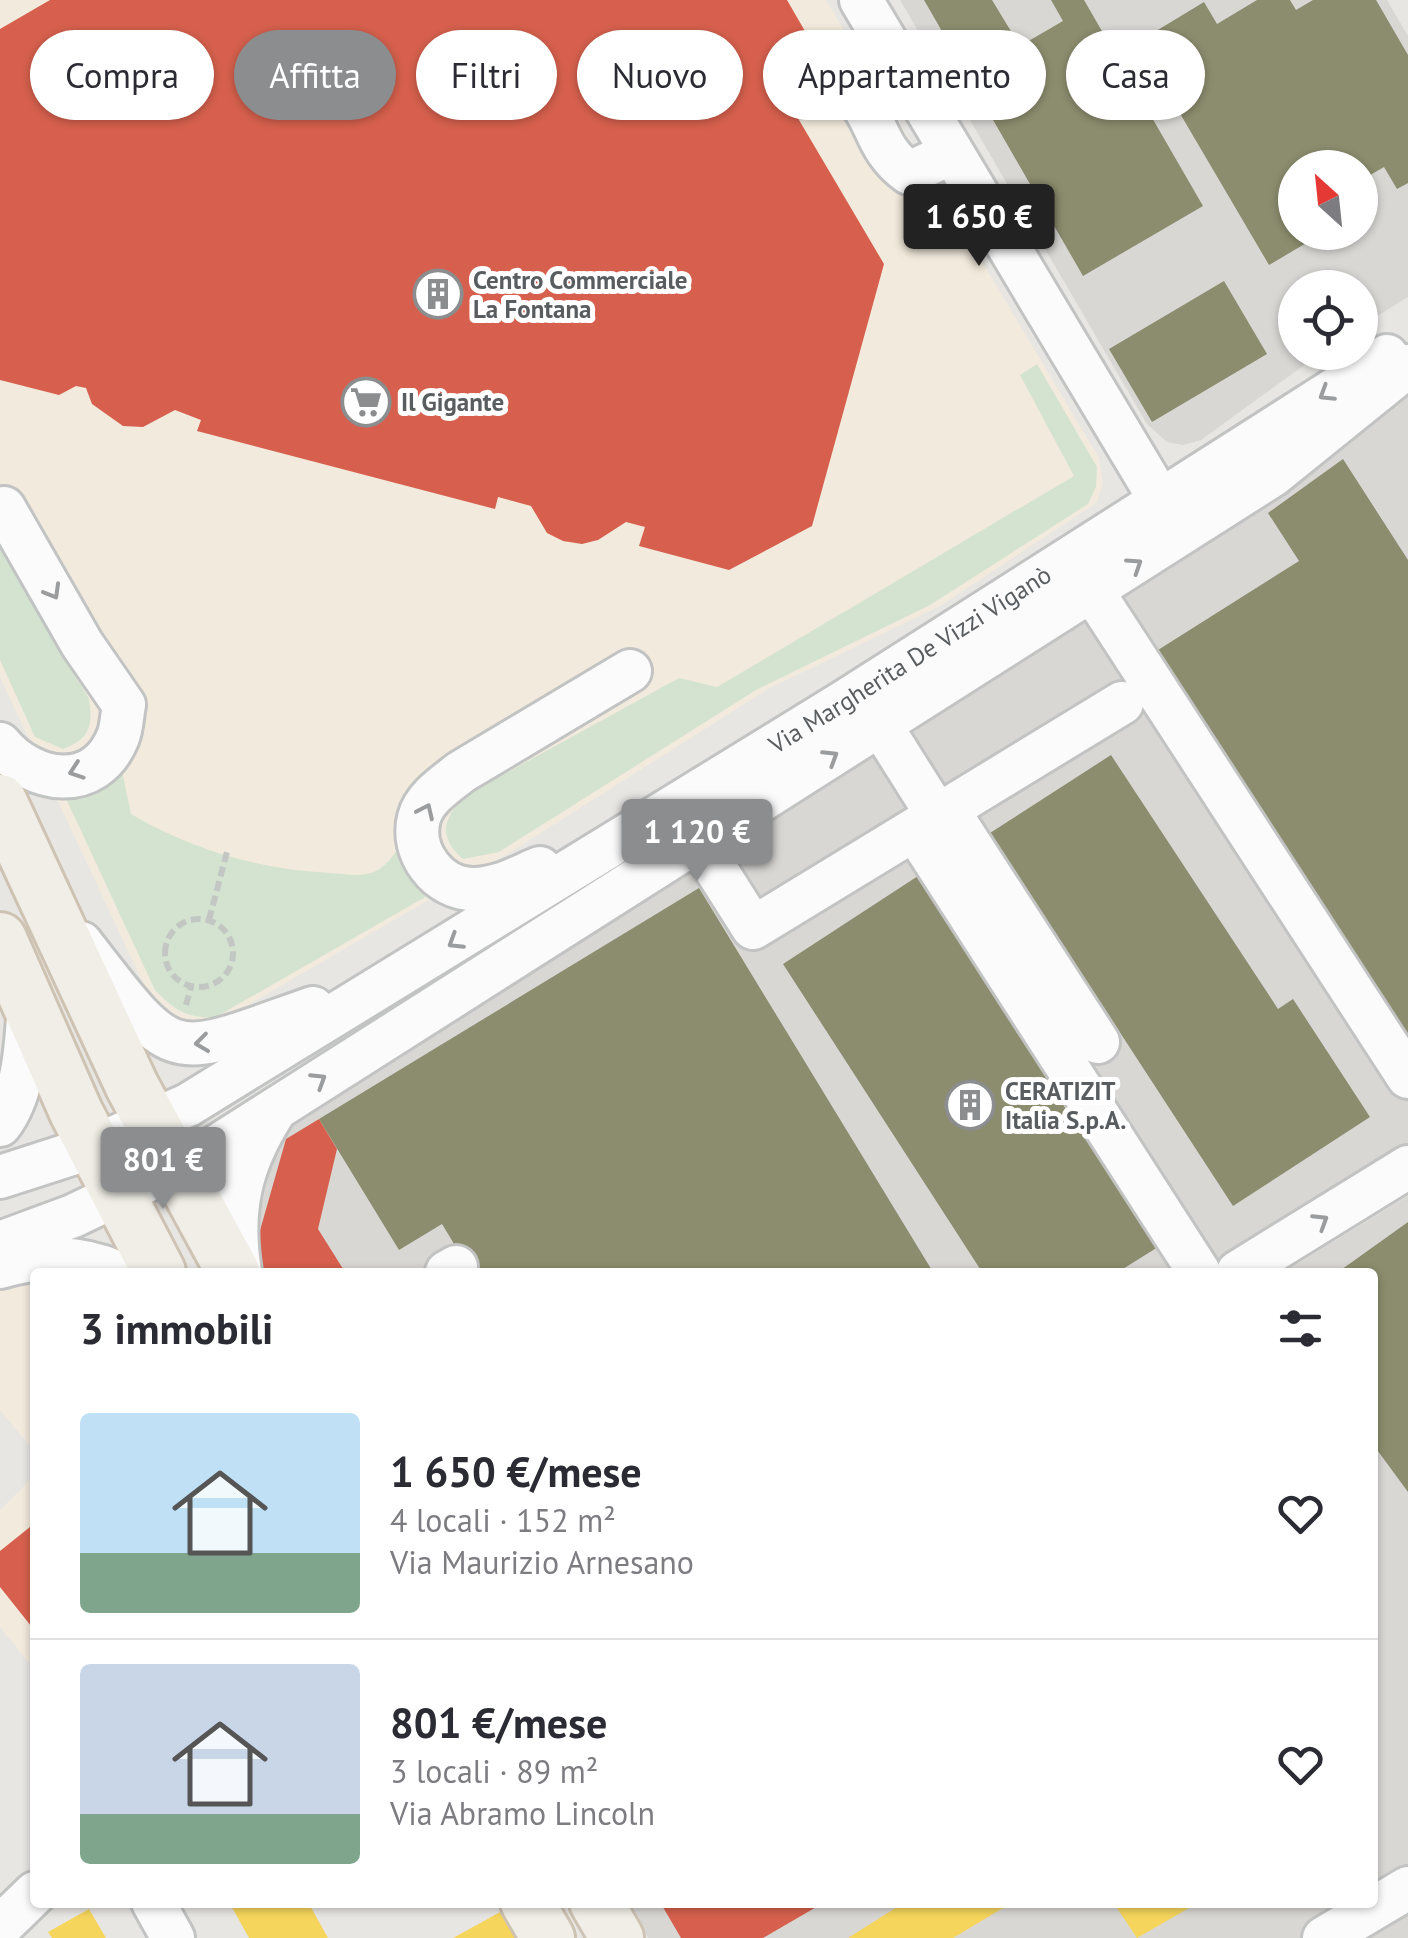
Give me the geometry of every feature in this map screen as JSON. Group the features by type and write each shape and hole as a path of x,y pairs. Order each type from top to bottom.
{"main road":[{"path":"0,801 174,1165 234,1268"},
{"path":"0,939 93,1148 157,1268"},
{"path":"530,1908 548,1938"},
{"path":"599,1908 616,1938"}],"street":[{"path":"861,0 1171,517"},
{"path":"873,120 909,173 952,153"},
{"name":"Via Margherita De Vizzi Viganò","path":"174,1165 188,1104 656,818 1171,517 1408,342"},
{"name":"Via Margherita De Vizzi Viganò","path":"174,1165 210,1150 1093,592 1171,517 1273,475 1408,366"},
{"path":"0,744 18,766 46,778 71,776 96,764 118,738 124,704 82,644 4,508"},
{"path":"1093,592 1408,1077"},
{"path":"630,671 437,791 419,816 418,842 426,863 444,880 469,889 483,888 497,886 656,818"},
{"path":"698,841 754,928 1122,703"},
{"path":"881,726 1198,1268"},
{"path":"935,820 1098,1042"},
{"path":"42,891 147,1027 177,1045 205,1046 394,980"},
{"path":"0,1125 8,1115 26,1055 29,1005"},
{"path":"236,1268 234,1222 239,1186 252,1147 278,1106"},
{"path":"0,1177 93,1148 174,1165"},
{"path":"0,1243 174,1165"},
{"path":"1244,1268 1408,1167"},
{"path":"0,1268 53,1258 107,1268"},
{"path":"1378,1906 1408,1888"},
{"path":"0,1927 30,1897"},
{"path":"156,1908 173,1938"},
{"path":"1324,1938 1374,1908"}],"path":[{"path":"209,920 228,848"},
{"path":"209,920 231,941 232,964 211,986 191,987 170,972 166,945 180,924 209,920"}],"shaded area":[{"name":"Centro Commerciale La Fontana","path":"0,0 826,0 844,30 763,30 763,120 898,120 1099,458 1103,484 1096,503 940,606 768,689 509,853 224,1019 193,1024 169,1017 149,996 0,677"},
{"path":"900,0 1387,0 1408,36 1408,297 1378,316 1378,270 1278,270 1278,370 1298,370 1201,440 1183,445 1167,442 1147,424 970,120 1046,120 1046,30 917,30"},
{"path":"1408,395 1408,1148 1210,1268 256,1268 248,1256 286,1112 1263,506"},
{"path":"1408,1196 1408,1938 648,1938 630,1908 1378,1908 1378,1268 1291,1268"},
{"path":"30,1273 30,1446 0,1410 0,1277"},
{"path":"30,1480 30,1664 0,1627 0,1510"}],"green space":[{"path":"1037,364 1097,467 1096,487 1088,504 930,605 756,690 499,852 463,859 454,850 446,826 453,810 468,794 679,678 717,687 1074,476 1020,375"},
{"path":"0,547 89,699 88,730 79,741 63,749 35,737 0,660"},
{"path":"119,757 131,814 178,838 251,862 357,875 382,867 406,837 441,888 216,1017 182,1012 155,990 63,792"}],"building: Abitazioni":[{"path":"232,1908 311,1908 328,1938 249,1938"},
{"path":"896,1908 1003,1908 953,1938 848,1938"},
{"path":"1117,1908 1189,1908 1137,1938"},
{"path":"89,1909 106,1938 52,1938 48,1932"},
{"path":"502,1911 518,1938 453,1938"}],"building: Negozi":[{"name":"Centro Commerciale La Fontana","path":"50,0 787,0 804,30 763,30 763,120 799,120 884,264 812,526 729,570 639,546 645,527 626,522 598,540 582,544 563,541 547,533 531,506 498,497 495,509 197,431 201,420 175,410 143,427 123,426 92,404 86,388 76,386 59,395 0,380 0,29"},
{"path":"319,1119 337,1149 318,1229 342,1268 263,1268 253,1255 286,1139"},
{"path":"30,1527 30,1625 0,1587 0,1551"},
{"path":"664,1908 815,1908 763,1938 681,1938"}],"building: Industria":[{"path":"924,0 992,0 1010,30 941,30"},
{"path":"1051,0 1084,0 1101,30 1066,30 1066,120 1153,120 1203,206 1083,276 993,120 1046,120 1046,31 1063,21"},
{"path":"1257,0 1290,0 1296,10 1313,0 1376,0 1408,55 1408,183 1397,189 1384,167 1378,170 1378,150 1278,150 1278,250 1294,250 1269,265 1184,120 1205,120 1205,30 1158,30 1204,2 1217,24"},
{"path":"1224,281 1267,354 1152,422 1109,349"},
{"path":"1343,459 1408,560 1408,1045 1158,650 1299,561 1268,513"},
{"path":"1111,755 1278,1009 1293,999 1370,1117 1233,1206 990,833"},
{"name":"CERATIZIT Italia S.p.A.","path":"918,876 1158,1247 1124,1268 979,1268 783,964"},
{"path":"699,888 931,1268 469,1268 442,1224 399,1250 319,1119"},
{"path":"1408,1222 1408,1492 1378,1451 1378,1268 1344,1268"}],"place":[{"name":"Centro Commerciale La Fontana","path":"438,294"},
{"name":"Il Gigante","path":"366,402"},
{"name":"CERATIZIT Italia S.p.A.","path":"970,1105"}]}
